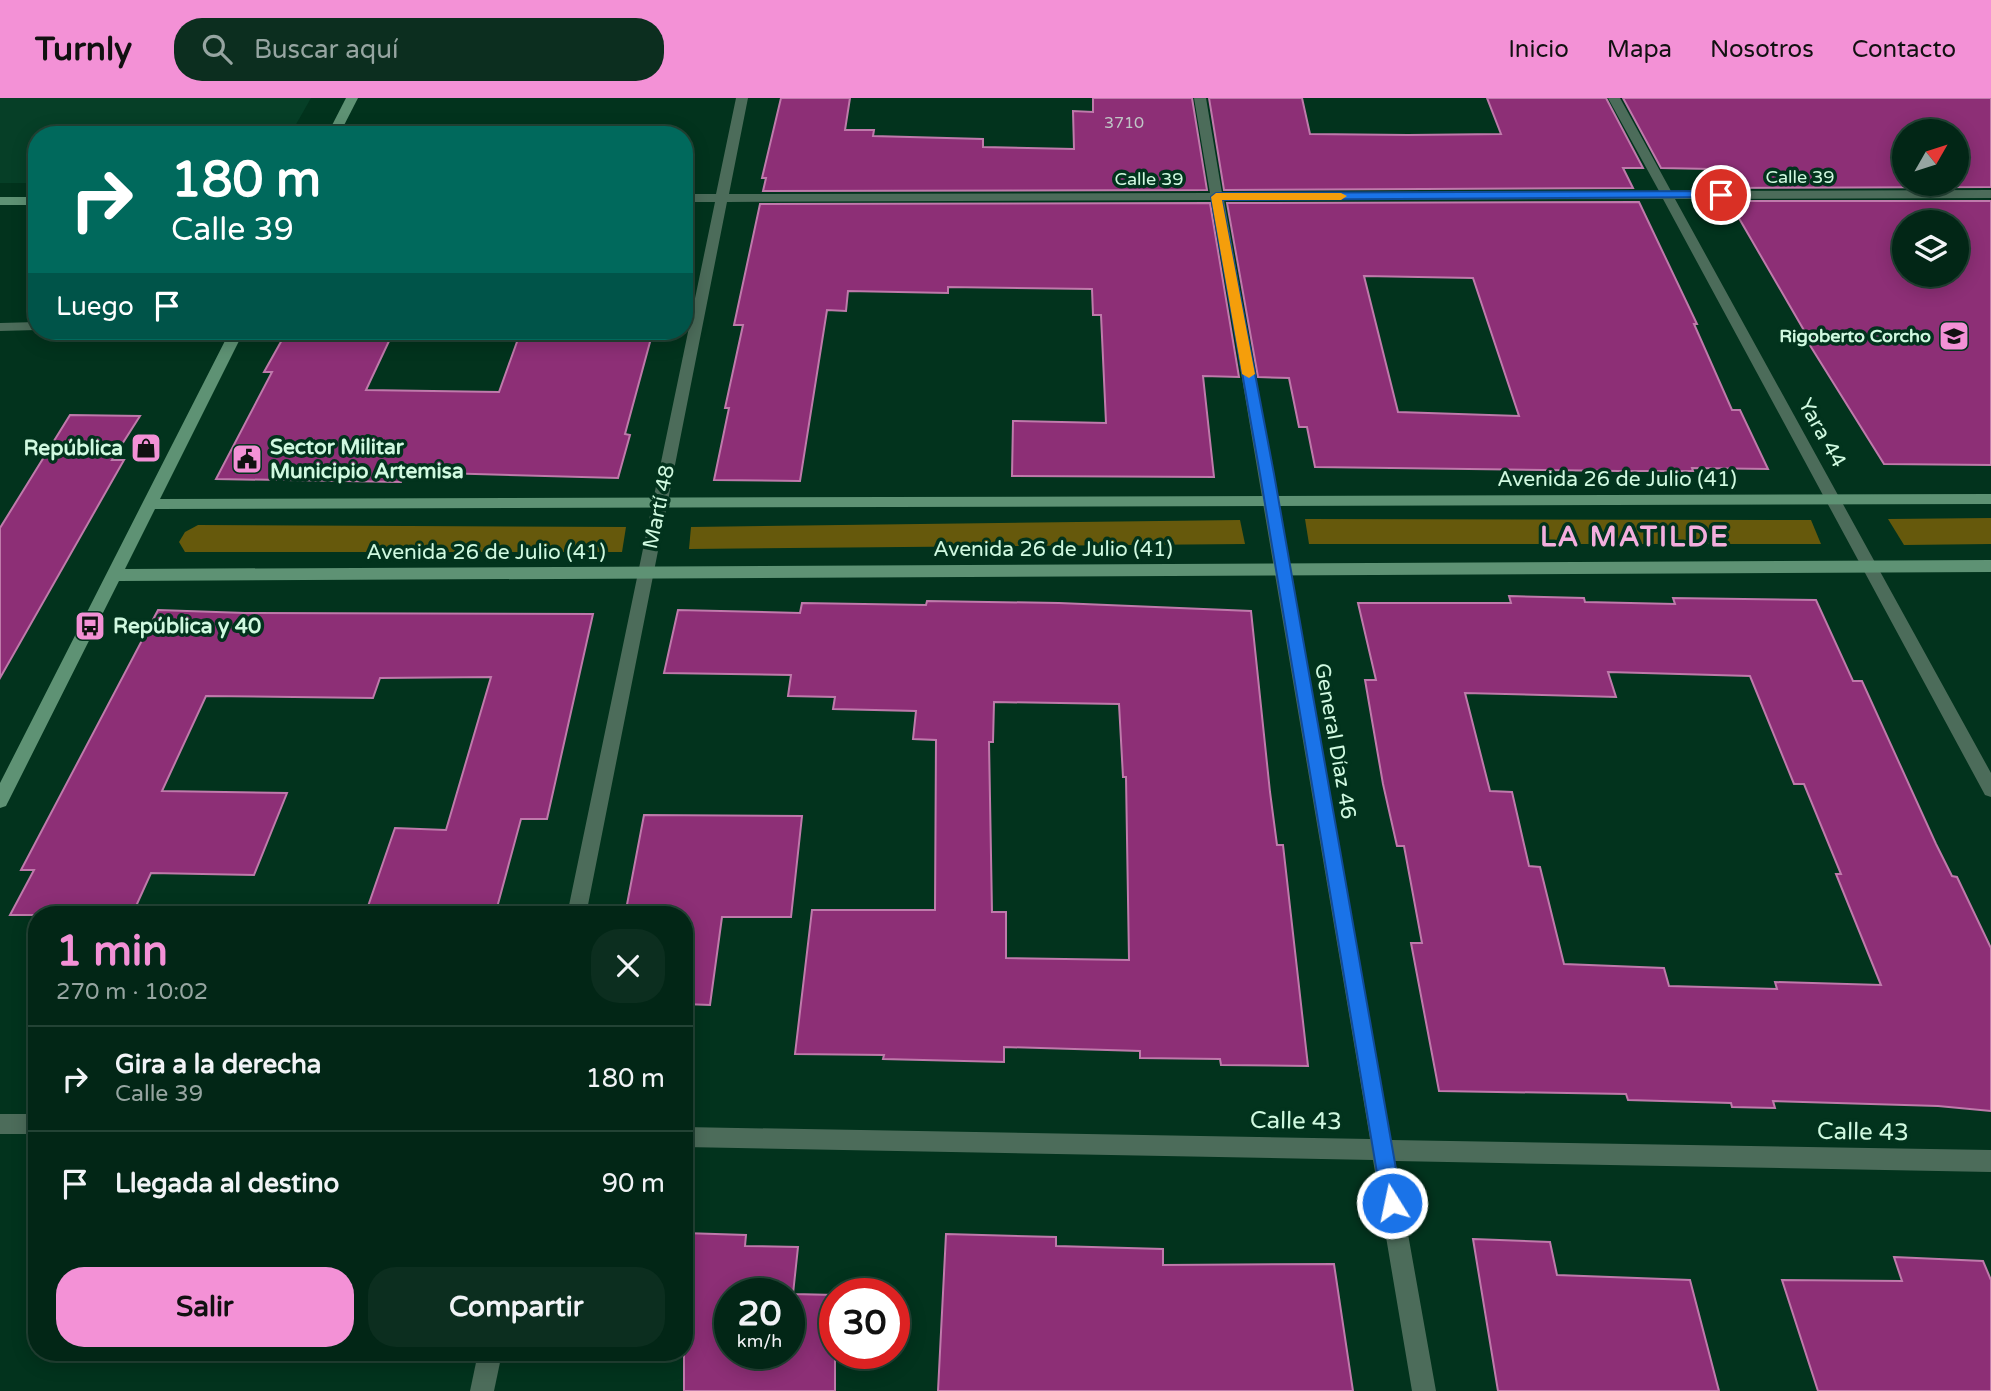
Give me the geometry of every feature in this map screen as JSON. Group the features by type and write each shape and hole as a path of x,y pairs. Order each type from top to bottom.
{"main road":[{"path":"338,126 352,98"},
{"path":"0,201 28,201"},
{"path":"0,801 233,340"},
{"name":"Avenida 26 de Julio (41)","path":"151,504 1991,499"},
{"name":"Avenida 26 de Julio (41)","path":"116,575 1991,566"}],"street":[{"name":"Martí 48","path":"578,906 742,98"},
{"name":"General Díaz 46","path":"1200,98 1272,501 1424,1391"},
{"name":"Yara 44","path":"1614,98 1835,499 1991,790"},
{"name":"Calle 39","path":"693,198 1991,194"},
{"path":"0,327 28,326"},
{"path":"0,1124 28,1124"},
{"name":"Calle 43","path":"693,1137 1991,1161"},
{"path":"482,1391 488,1361"}],"shaded area":[{"path":"0,98 311,98 295,126 28,126 28,183 0,183"},
{"path":"1991,518 1991,544 1904,545 1888,519"},
{"path":"1305,519 1811,520 1821,544 1309,544"},
{"path":"1240,520 1245,544 689,549 691,527"},
{"path":"198,525 626,527 622,552 185,552 179,542 185,532"}],"building":[{"path":"781,98 850,98 845,130 874,130 873,136 983,139 983,147 1074,149 1073,111 1093,112 1093,98 1192,98 1207,190 763,191 766,178 762,178"},
{"path":"1209,98 1302,98 1310,134 1408,135 1501,134 1487,98 1606,98 1643,168 1623,168 1633,188 1224,190"},
{"path":"1623,98 1991,98 1991,187 1969,187 1969,119 1892,119 1892,187 1721,188 1710,169 1661,168"},
{"path":"1729,201 1991,201 1991,465 1884,464 1806,339 1809,339"},
{"path":"1639,202 1697,324 1694,324 1732,410 1740,410 1768,469 1619,471 1315,467 1307,427 1299,427 1289,378 1258,377 1227,203","holes":["1364,276 1473,278 1519,416 1398,412"]},
{"path":"1210,203 1239,377 1203,376 1214,477 1012,476 1013,421 1106,423 1101,315 1093,315 1092,289 948,287 948,293 848,291 846,311 827,310 800,481 714,480 729,408 725,408 743,325 734,325 760,204"},
{"path":"282,340 390,340 366,390 499,392 518,340 651,340 625,434 630,435 618,478 405,472 401,482 216,479 272,372 264,372"},
{"path":"70,415 140,416 112,460 124,460 0,678 0,528"},
{"path":"1509,596 1584,598 1585,602 1675,604 1673,598 1816,600 1853,681 1862,681 1936,844 1952,876 1957,877 1991,948 1991,1111 1938,1106 1773,1101 1775,1108 1732,1107 1731,1103 1628,1100 1626,1094 1439,1091 1411,943 1422,943 1404,846 1397,846 1383,784 1365,680 1376,680 1358,603 1511,603","holes":["1608,672 1750,676 1794,784 1804,784 1841,874 1836,874 1881,985 1775,982 1777,989 1669,986 1664,968 1564,964 1540,867 1529,866 1512,792 1490,791 1465,693 1616,697"]},
{"path":"927,601 1059,603 1251,611 1270,792 1277,845 1283,845 1308,1066 1221,1065 1220,1059 1140,1058 1140,1051 1004,1047 1004,1062 883,1059 884,1055 795,1054 812,910 935,910 936,740 913,739 916,711 833,709 835,697 788,696 791,675 664,673 678,610 800,613 802,603 926,605","holes":["994,702 1119,704 1123,777 1126,777 1129,960 1006,958 1006,912 992,912 989,742 993,742"]},
{"path":"158,610 245,613 593,614 547,819 521,819 497,906 368,906 395,828 446,830 491,677 380,678 373,698 206,696 162,791 287,793 254,875 151,873 136,906 28,906 28,915 10,915 34,870 21,870"},
{"path":"644,815 802,816 791,917 722,917 710,1005 693,1004 693,906 627,906"},
{"path":"693,1233 746,1235 745,1246 798,1247 795,1278 714,1278 714,1369 805,1369 805,1294 819,1295 819,1369 835,1369 835,1391 684,1391 684,1361 693,1361"},
{"path":"946,1234 1056,1237 1056,1246 1163,1249 1163,1265 1334,1264 1353,1391 938,1391"},
{"path":"1473,1239 1550,1242 1557,1275 1690,1280 1719,1391 1498,1391"},
{"path":"1894,1257 1983,1261 1991,1280 1991,1391 1818,1391 1782,1280 1902,1281"}],"slow traffic":[{"path":"1249,374 1216,197 1341,196"}],"place":[{"name":"Rigoberto Corcho","path":"1954,336"},
{"name":"República","path":"146,448"},
{"name":"Sector Militar Municipio Artemisa","path":"247,459"},
{"name":"República y 40","path":"90,626"}],"district":[{"name":"LA MATILDE","path":"1635,537"}],"route":[{"path":"1392,1203 1267,474 1216,197 1721,195"}]}
